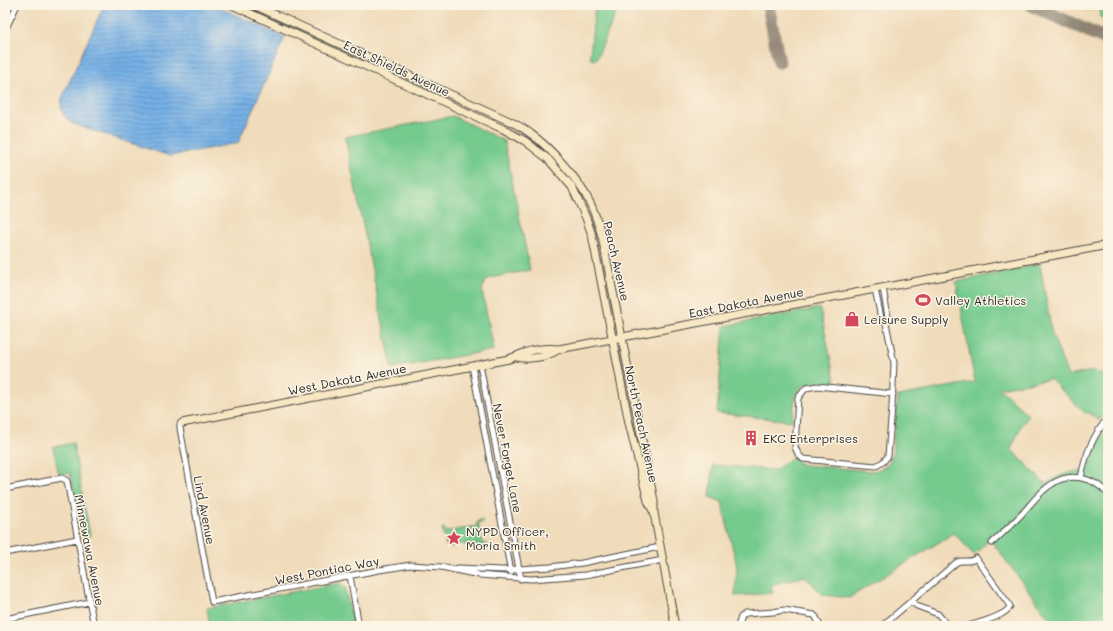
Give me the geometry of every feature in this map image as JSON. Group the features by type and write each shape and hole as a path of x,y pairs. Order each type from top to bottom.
{"main road":[{"name":"East Shields Avenue","path":"232,5 375,69 503,129 551,156"},
{"name":"East Shields Avenue","path":"254,5 507,120 532,134 551,156"},
{"path":"484,121 488,111"},
{"name":"Peach Avenue","path":"551,156 572,188 592,235 612,340"},
{"name":"Peach Avenue","path":"551,156 578,183 589,200 597,218 622,337"},
{"name":"East Dakota Avenue","path":"622,337 1108,245"},
{"name":"West Dakota Avenue","path":"182,423 517,357 526,359 551,354 559,349 622,337"},
{"name":"North Peach Avenue","path":"622,337 654,501 654,513 675,626"},
{"name":"North Peach Avenue","path":"612,340 629,423 648,501 654,513"}],"street":[{"path":"5,12 8,5"},
{"path":"5,30 17,5"},
{"path":"879,289 888,317 886,323 894,363 893,394 888,456 883,462 876,466 803,459 798,454 795,447 798,398 806,388 817,386 893,394"},
{"name":"Never Forget Lane","path":"480,365 521,578"},
{"name":"Never Forget Lane","path":"472,366 512,578"},
{"path":"1081,478 1086,456 1094,436 1108,418"},
{"name":"Lind Avenue","path":"182,423 180,424 180,428 212,602"},
{"name":"Minnewawa Avenue","path":"5,489 62,478 67,481 94,626"},
{"path":"992,543 1052,484 1066,478 1081,478 1098,484 1108,494"},
{"path":"5,554 78,539"},
{"name":"West Pontiac Way","path":"212,602 411,565 511,570 582,563 660,548"},
{"path":"882,626 912,602 957,562 973,561 976,558 1010,606 1009,609 1002,614 968,626"},
{"name":"West Pontiac Way","path":"447,568 479,575 512,578 552,578 584,575 663,560"},
{"path":"350,576 360,626"},
{"path":"5,619 90,602"},
{"path":"912,602 917,606 938,614 948,626"},
{"path":"738,626 741,617 745,614 784,610 814,616 816,617 820,626"}],"green space":[{"path":"595,5 619,5 597,58 594,60 591,59 590,56"},
{"path":"1075,5 1096,6 1093,10 1087,10"},
{"path":"1100,5 1108,5 1108,20 1100,17"},
{"path":"453,116 504,141 530,270 490,278 484,283 482,290 494,350 392,368 345,137"},
{"path":"1040,264 1052,334 1068,376 1093,371 1108,377 1108,410 1099,421 1088,412 1086,414 1050,379 999,388 1029,416 1022,424 1011,449 1046,484 1065,474 1087,472 1096,445 1108,426 1108,626 1040,626 1049,618 990,539 974,555 954,533 849,598 823,595 805,576 771,585 773,593 735,596 737,567 722,502 710,497 713,465 775,470 793,457 804,465 871,471 884,467 892,456 898,396 975,382 956,282"},
{"path":"820,308 836,385 814,384 801,387 795,399 792,421 717,413 724,326"},
{"path":"73,443 90,536 83,537 70,473 59,475 53,447"},
{"path":"479,520 483,521 478,523 483,544 487,544 487,550 484,550 484,546 452,543 452,547 446,546 442,530 443,528 446,532 477,526 477,522"},
{"path":"340,583 345,587 353,626 210,626 207,608"}],"water":[{"path":"104,5 214,5 285,37 238,143 170,156 76,125 68,120 63,114 61,107 62,98"}],"taxiway":[{"path":"768,5 779,62"},
{"path":"1031,5 1108,40"}],"place":[{"name":"Valley Athletics","path":"923,300"},
{"name":"Leisure Supply","path":"852,319"},
{"name":"EKC Enterprises","path":"751,438"},
{"name":"NYPD Officer, Moria Smith","path":"454,538"}]}
